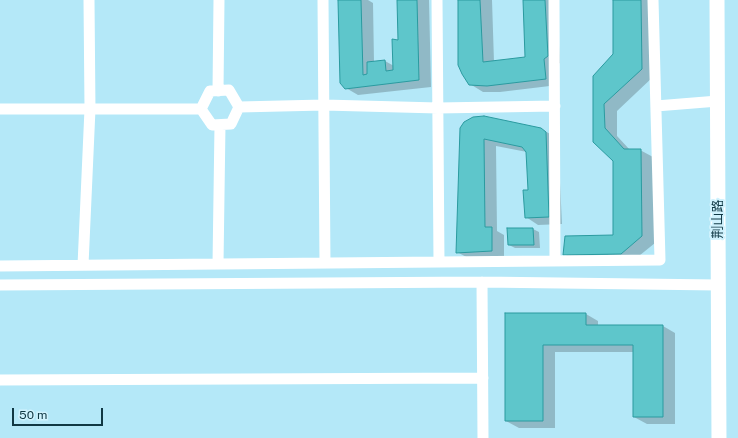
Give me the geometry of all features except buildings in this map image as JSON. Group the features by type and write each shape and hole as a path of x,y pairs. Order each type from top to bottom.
{"street":[{"path":"83,265 90,109 89,0"},
{"path":"218,91 219,0"},
{"path":"324,0 325,263"},
{"path":"438,0 440,262"},
{"path":"554,0 555,260"},
{"path":"0,266 660,260 653,0"},
{"name":"荆山路","path":"717,0 719,438"},
{"path":"201,109 210,91 229,90 240,107"},
{"path":"656,106 718,101"},
{"path":"240,107 324,105 438,108 555,106"},
{"path":"201,109 212,125 231,124 240,107"},
{"path":"0,109 201,109"},
{"path":"218,264 220,124"},
{"path":"482,282 483,438"},
{"path":"0,285 482,282 718,285"},
{"path":"0,380 483,378"}]}
